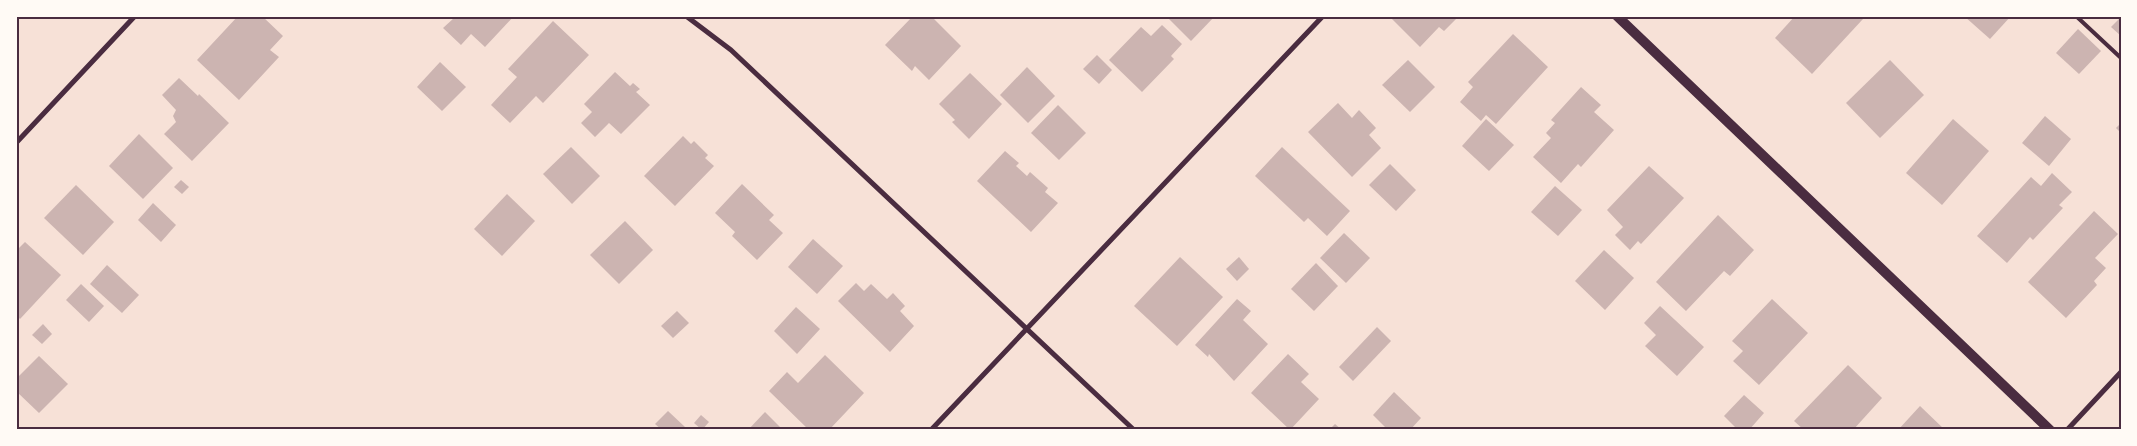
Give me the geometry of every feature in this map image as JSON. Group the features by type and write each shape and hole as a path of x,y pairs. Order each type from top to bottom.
{"main road":[{"path":"1617,16 2050,430"}],"street":[{"path":"16,143 135,16"},
{"path":"686,16 731,50 1134,430"},
{"path":"930,430 1323,16"},
{"path":"2067,430 2121,372"}],"lane":[{"path":"2076,16 2121,58"}],"building":[{"path":"238,16 262,16 283,36 270,50 279,57 239,100 197,60"},
{"path":"452,16 514,16 485,47 471,34 461,45 443,28 454,18"},
{"path":"913,16 931,16 961,46 929,80 915,66 912,71 885,45"},
{"path":"1166,16 1215,16 1191,41"},
{"path":"1396,16 1459,16 1444,31 1439,27 1420,47 1392,19"},
{"path":"1795,16 1861,16 1863,19 1812,74 1775,38"},
{"path":"1964,16 2011,16 1990,39"},
{"path":"2121,17 2121,36 2111,27"},
{"path":"553,21 589,55 543,103 536,96 510,123 491,105 517,77 508,69"},
{"path":"1162,25 1182,44 1171,56 1174,59 1142,92 1109,60 1141,27 1151,36"},
{"path":"2078,29 2101,51 2079,74 2056,53"},
{"path":"1513,34 1548,67 1496,124 1486,115 1481,121 1460,102 1473,87 1468,82"},
{"path":"1097,55 1112,70 1099,84 1083,69"},
{"path":"1408,60 1435,87 1410,112 1382,85"},
{"path":"1890,60 1924,95 1880,138 1846,103"},
{"path":"440,62 466,87 442,111 417,87"},
{"path":"1027,67 1055,96 1028,123 1000,95"},
{"path":"615,72 630,86 633,83 640,89 636,92 650,105 621,134 609,123 595,137 581,123 592,112 584,104"},
{"path":"970,73 1002,104 969,139 952,122 955,120 939,104"},
{"path":"179,78 229,123 192,161 164,134 176,122 173,116 176,110 162,95"},
{"path":"1581,87 1601,105 1594,112 1614,130 1581,167 1578,164 1561,183 1533,157 1551,138 1546,133 1555,123 1551,120"},
{"path":"1338,103 1352,118 1359,110 1376,128 1369,135 1381,148 1352,177 1308,132"},
{"path":"1058,105 1086,133 1059,160 1031,133"},
{"path":"2045,116 2071,139 2049,166 2022,143"},
{"path":"1486,119 1514,145 1489,171 1462,146"},
{"path":"1953,119 1989,151 1942,205 1906,173"},
{"path":"2121,123 2121,133 2116,128"},
{"path":"139,134 173,168 143,199 109,166"},
{"path":"683,136 691,144 694,141 708,155 705,158 714,166 675,206 644,176"},
{"path":"571,147 600,176 572,204 543,174"},
{"path":"1282,147 1350,211 1327,236 1308,218 1304,222 1255,176"},
{"path":"1005,151 1019,163 1016,166 1027,176 1030,172 1048,188 1045,192 1058,203 1031,232 977,181"},
{"path":"1390,164 1416,190 1396,211 1369,185"},
{"path":"1649,166 1684,198 1641,244 1638,241 1630,250 1615,235 1623,227 1607,210"},
{"path":"2052,173 2072,192 2059,205 2063,208 2033,240 2030,237 2007,263 1977,236 2031,177 2041,186"},
{"path":"181,180 189,187 182,194 174,187"},
{"path":"742,184 774,215 769,220 783,233 757,260 732,236 735,232 715,213"},
{"path":"76,185 114,222 83,255 44,218"},
{"path":"1555,186 1582,210 1558,236 1531,212"},
{"path":"507,194 535,221 502,256 474,229"},
{"path":"153,203 176,225 161,242 138,220"},
{"path":"2094,211 2118,234 2095,258 2106,268 2094,281 2097,285 2066,318 2028,282"},
{"path":"1718,215 1754,250 1730,276 1724,271 1686,311 1656,282"},
{"path":"625,221 653,250 619,284 590,255"},
{"path":"1344,233 1370,258 1346,283 1320,258"},
{"path":"813,239 843,266 817,294 788,267"},
{"path":"25,242 61,275 20,319 16,315 16,251"},
{"path":"1604,250 1634,278 1605,310 1575,281"},
{"path":"1180,257 1223,297 1177,346 1134,306"},
{"path":"1239,257 1249,269 1237,281 1226,269"},
{"path":"1316,263 1338,286 1314,311 1291,289"},
{"path":"107,265 139,295 122,313 90,284"},
{"path":"856,283 864,291 871,284 887,299 893,293 905,306 900,311 914,326 890,352 838,301"},
{"path":"81,284 104,306 89,322 66,300"},
{"path":"1237,299 1251,311 1243,320 1268,344 1234,381 1209,354 1208,357 1195,345"},
{"path":"1772,299 1808,333 1759,385 1733,361 1743,351 1732,341"},
{"path":"1660,306 1704,347 1677,376 1645,346 1656,335 1644,323"},
{"path":"796,307 820,329 797,354 774,331"},
{"path":"677,311 689,323 673,338 661,326"},
{"path":"43,324 52,334 42,344 32,335"},
{"path":"1377,327 1391,341 1353,381 1339,367"},
{"path":"1288,354 1309,374 1301,382 1319,399 1290,430 1251,393"},
{"path":"825,355 864,393 829,430 809,430 769,391 787,372 798,383"},
{"path":"39,356 68,384 39,413 16,391 16,379"},
{"path":"1848,365 1882,398 1853,430 1804,430 1794,421"},
{"path":"1394,392 1421,418 1410,430 1388,430 1373,415"},
{"path":"1744,395 1764,413 1749,430 1738,430 1724,416"},
{"path":"1920,406 1945,430 1898,430"},
{"path":"668,411 685,427 682,430 662,430 655,424"},
{"path":"765,412 783,430 748,430"},
{"path":"701,415 709,422 702,430 694,423"},
{"path":"1335,424 1342,430 1329,430"}]}
